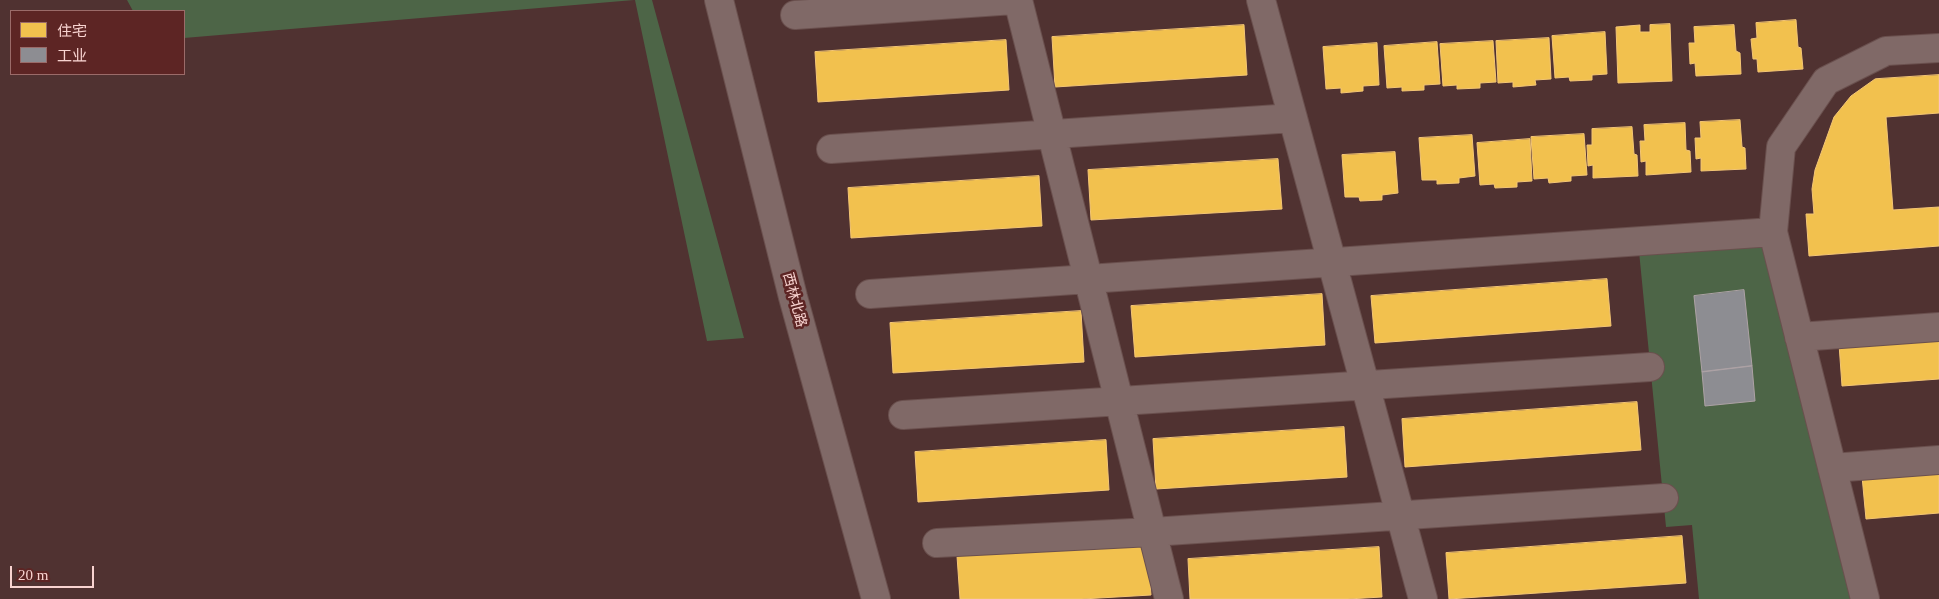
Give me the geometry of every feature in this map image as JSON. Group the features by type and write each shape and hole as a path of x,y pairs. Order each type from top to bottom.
{"street":[{"name":"西林北路","path":"719,0 793,297 876,599"},
{"path":"795,15 1014,0"},
{"path":"1018,0 1168,599"},
{"path":"1261,0 1423,599"},
{"path":"1864,599 1773,232 1781,147 1826,81 1886,51 1939,48"},
{"path":"831,149 1293,118"},
{"path":"870,294 1773,232"},
{"path":"1800,337 1939,327"},
{"path":"903,415 1650,367"},
{"path":"1832,468 1939,460"},
{"path":"937,543 1152,532 1664,498"}],"green space":[{"path":"127,0 634,0 185,38 185,10 132,10"},
{"path":"635,0 652,0 744,338 707,341"},
{"path":"1773,232 1865,599 1699,599 1692,525 1666,527 1638,241"}],"building: 住宅":[{"path":"1796,20 1798,47 1801,48 1803,69 1758,72 1757,59 1753,59 1751,39 1757,38 1756,23"},
{"path":"1670,24 1672,81 1618,83 1616,27 1640,25 1640,32 1650,32 1650,25"},
{"path":"1244,25 1247,75 1055,87 1052,37"},
{"path":"1734,25 1736,51 1740,53 1741,74 1696,76 1695,63 1690,64 1689,43 1695,43 1694,27"},
{"path":"1605,32 1607,74 1592,75 1592,80 1570,81 1569,77 1555,78 1552,36"},
{"path":"1549,38 1551,79 1535,80 1536,85 1513,87 1513,82 1498,83 1496,41"},
{"path":"1006,40 1009,90 818,102 815,52"},
{"path":"1493,41 1496,82 1480,83 1480,88 1457,89 1457,85 1443,86 1440,44"},
{"path":"1437,42 1440,84 1424,85 1424,90 1402,91 1402,87 1387,88 1384,46"},
{"path":"1377,43 1379,85 1363,86 1363,91 1341,93 1341,88 1326,89 1323,47"},
{"path":"1939,75 1939,113 1886,117 1893,210 1939,207 1939,246 1809,256 1806,214 1814,214 1812,189 1815,170 1834,117 1851,96 1875,79"},
{"path":"1740,120 1742,147 1745,148 1746,169 1701,171 1701,158 1696,159 1695,138 1701,138 1700,122"},
{"path":"1685,123 1686,150 1690,151 1691,172 1646,175 1646,161 1641,162 1640,141 1645,141 1644,125"},
{"path":"1632,127 1634,154 1637,155 1638,176 1593,178 1593,165 1588,166 1587,145 1592,145 1592,129"},
{"path":"1584,134 1587,175 1571,176 1571,181 1549,183 1548,178 1534,179 1531,137"},
{"path":"1472,135 1475,176 1459,178 1459,183 1437,184 1437,180 1422,180 1419,138"},
{"path":"1530,139 1532,181 1517,182 1517,187 1495,188 1494,184 1480,185 1477,143"},
{"path":"1395,152 1398,193 1382,195 1382,200 1360,201 1359,197 1345,197 1342,155"},
{"path":"1278,159 1282,209 1091,220 1088,170"},
{"path":"1039,176 1042,226 851,238 848,188"},
{"path":"1607,279 1611,326 1375,343 1371,296"},
{"path":"1322,294 1325,345 1135,357 1131,306"},
{"path":"1081,311 1084,362 893,373 890,323"},
{"path":"1939,336 1939,379 1842,386 1839,344"},
{"path":"1637,402 1641,450 1405,467 1402,419"},
{"path":"1344,427 1347,477 1156,489 1153,439"},
{"path":"1106,440 1109,490 918,502 915,452"},
{"path":"1939,470 1939,513 1866,519 1862,476"},
{"path":"1682,536 1686,583 1449,599 1446,553"},
{"path":"1148,545 1151,595 1082,599 960,599 957,556"},
{"path":"1379,547 1382,597 1348,599 1190,599 1188,559"}],"building: 工业":[{"path":"1744,290 1752,366 1702,372 1694,296"},
{"path":"1752,366 1755,401 1705,406 1702,372"}]}
